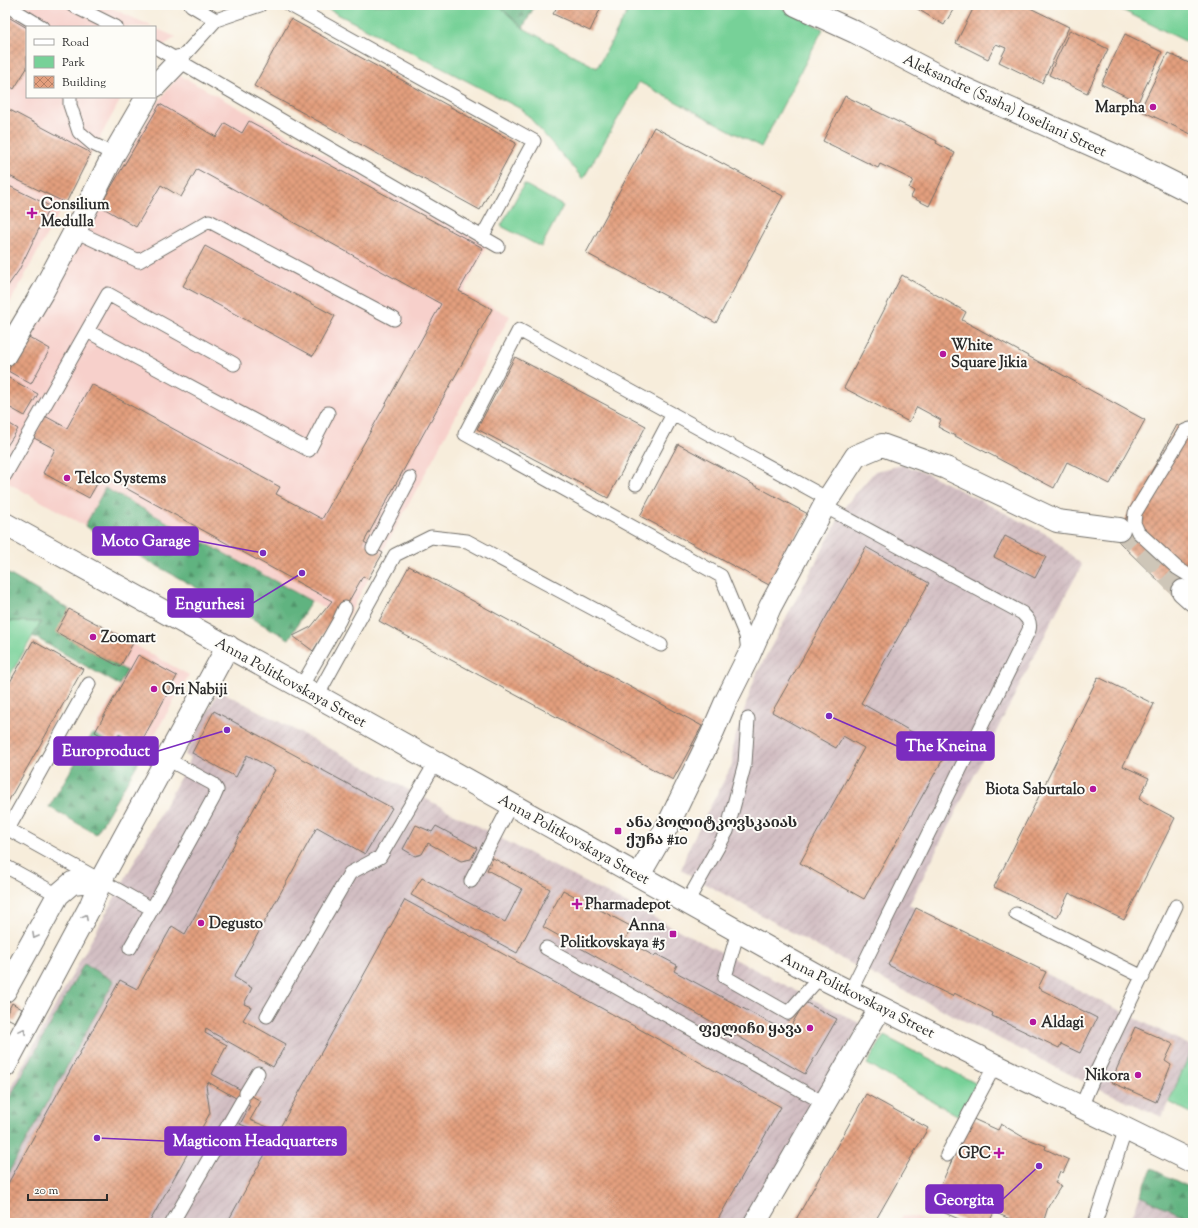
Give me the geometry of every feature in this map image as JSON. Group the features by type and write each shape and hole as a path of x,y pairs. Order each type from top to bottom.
{"street":[{"name":"Aleksandre (Sasha) Ioseliani Street","path":"796,5 855,32 952,83 1139,166 1193,193"},
{"path":"156,85 179,61"},
{"path":"5,355 43,291 76,231 114,154 146,98"},
{"path":"639,876 669,823 749,655 770,607 826,502 856,456 882,445 946,468 1056,521 1119,529"},
{"name":"Anna Politkovskaya Street","path":"5,524 228,646 820,977 1193,1162"},
{"path":"5,1066 90,907 101,880 228,646"},
{"path":"5,990 58,895 72,883 101,880"},
{"path":"755,1223 880,1008"}],"lane":[{"path":"6,5 40,26"},
{"path":"72,5 114,26"},
{"path":"191,5 216,20"},
{"path":"179,61 216,20 260,5"},
{"path":"290,5 534,141 482,237"},
{"path":"156,48 498,246"},
{"path":"70,98 70,105 79,132 93,144 114,154"},
{"path":"76,231 139,261 209,221 394,318"},
{"path":"5,475 108,294 234,364"},
{"path":"749,655 746,636 721,576 465,434 493,389 519,330 673,414 1022,612 1028,618 1030,624 1025,638 850,992"},
{"path":"87,331 309,450 328,413"},
{"path":"636,484 673,414"},
{"path":"1190,590 1177,568 1138,532 1134,523 1135,513 1185,432 1193,429"},
{"path":"373,548 410,478"},
{"path":"309,692 395,555 431,537 467,541 661,645"},
{"path":"309,692 345,608"},
{"path":"89,684 7,828 152,909"},
{"path":"687,902 727,831 745,763 748,719"},
{"path":"130,948 217,790 212,784 167,759"},
{"path":"267,1016 350,873 380,857 436,762"},
{"path":"471,882 510,804"},
{"path":"5,866 58,895"},
{"path":"1081,1107 1176,906"},
{"path":"1016,914 1143,977"},
{"path":"738,931 725,977 788,1013 820,977"},
{"path":"546,948 824,1103"},
{"path":"947,1155 995,1065"},
{"path":"172,1223 258,1073"},
{"path":"1096,1223 1126,1128"}],"shaded area":[{"name":"Consilium Medulla","path":"5,5 105,5 151,26 26,26 26,98 121,98 5,312"},
{"path":"156,28 176,37 156,50"},
{"path":"179,75 487,245 464,291 510,316 346,620 105,488 85,526 5,481 5,371 158,102"},
{"path":"903,465 928,474 1050,536 1082,565 1059,607 909,905 1193,1047 1162,1117 1091,1085 818,947 681,870 688,849 732,765 733,745 755,677 846,505 875,471"},
{"path":"69,609 189,675 144,753 120,739 115,746 93,733 127,671 56,632"},
{"path":"219,690 542,860 861,1024 747,1223 5,1223 5,1179 114,981 84,964 5,1106 5,1098 191,758 185,755"},
{"path":"1140,1196 1193,1220 1193,1223 1129,1223"},
{"path":"903,1215 938,1223 898,1223"}],"green space":[{"path":"320,5 498,5 523,28 597,68 631,5 775,5 823,29 761,147 639,82 583,179 523,110"},
{"path":"498,5 535,5 523,28"},
{"path":"1112,5 1193,5 1193,45"},
{"path":"524,184 563,206 541,247 501,226"},
{"path":"105,488 311,601 289,639 85,526"},
{"path":"5,572 69,609 57,632 127,671 119,685 33,636 41,622 5,621"},
{"path":"5,621 41,622 5,684"},
{"path":"93,733 115,746 120,739 144,753 96,834 49,807"},
{"path":"84,964 114,981 5,1179 5,1106"},
{"path":"884,1036 977,1084 959,1116 867,1064"},
{"path":"1193,1046 1193,1114 1169,1102"},
{"path":"1152,1169 1193,1189 1193,1220 1140,1196"}],"building":[{"path":"558,5 602,5 590,31 553,14"},
{"path":"911,5 956,5 944,25"},
{"path":"975,5 1024,5 1069,27 1042,83 999,62 1006,48 996,44 988,59 956,43"},
{"path":"5,15 26,27 26,70 14,89 5,83"},
{"path":"291,19 516,143 480,210 254,86"},
{"path":"1070,30 1108,49 1087,93 1049,75"},
{"path":"1125,34 1162,52 1138,102 1101,84"},
{"path":"1168,53 1193,65 1193,135 1140,110"},
{"path":"845,96 937,141 936,143 955,153 929,206 911,197 914,191 909,188 913,180 880,164 878,168 823,141"},
{"path":"160,104 216,137 225,123 242,133 249,121 483,248 459,291 492,309 364,542 383,553 368,579 363,576 345,608 335,616 313,651 293,636 311,627 332,601 102,475 89,498 43,473 55,449 34,438 45,416 67,428 91,384 280,487 276,494 322,519 441,304 197,169 181,197 161,185 136,227 100,206"},
{"path":"8,109 91,153 66,203 5,174 5,115"},
{"path":"654,127 783,196 716,323 586,253"},
{"path":"5,184 50,206 19,270 5,290"},
{"path":"205,246 335,316 313,356 183,286"},
{"name":"White Square Jikia","path":"902,275 966,312 962,320 1145,420 1110,484 1067,462 1054,488 938,427 941,420 917,407 909,422 844,388"},
{"path":"27,336 50,349 31,384 8,371"},
{"path":"515,357 646,426 608,498 477,429"},
{"path":"7,377 38,394 25,416 5,405 5,381"},
{"path":"5,421 18,429 5,449"},
{"path":"1177,425 1193,437 1193,590 1170,592 1115,538"},
{"path":"678,444 808,514 769,585 640,516"},
{"path":"1005,536 1046,557 1035,578 994,557"},
{"path":"866,547 929,583 861,703 947,752 864,899 800,863 864,748 843,736 836,748 772,712"},
{"path":"409,566 702,726 673,780 379,621"},
{"path":"69,609 133,643 120,667 56,632"},
{"path":"33,641 83,669 5,807 5,691"},
{"path":"138,655 177,676 139,746 119,735 115,743 95,732"},
{"name":"Biota Saburtalo","path":"1098,677 1154,704 1123,766 1149,778 1139,799 1175,818 1124,920 1069,893 1057,918 994,887"},
{"path":"214,711 392,808 365,854 317,827 234,977 252,988 244,1004 251,1007 243,1020 286,1044 273,1067 206,1029 205,1033 227,1045 212,1074 261,1101 250,1120 278,1131 405,900 781,1107 716,1223 227,1223 274,1138 240,1124 250,1106 208,1082 206,1085 210,1113 149,1223 5,1223 5,1189 120,980 137,989 172,926 185,934 275,770 247,755 236,777 192,753"},
{"path":"416,825 432,832 436,826 477,848 471,859 461,861 428,843 422,854 415,856 403,849"},
{"path":"493,858 550,889 517,953 411,895 422,878 505,922 522,889 487,870"},
{"path":"563,890 632,927 625,940 654,956 656,954 677,965 674,971 787,1032 805,1002 837,1019 805,1074 543,927"},
{"path":"916,908 1046,972 1038,988 1097,1018 1080,1053 1061,1044 1059,1048 992,1016 993,1013 954,993 952,996 888,965"},
{"path":"12,1003 22,1009 15,1022 5,1017"},
{"path":"1135,1027 1173,1044 1165,1061 1171,1065 1156,1102 1111,1082"},
{"path":"866,1094 928,1128 874,1223 794,1223"},
{"path":"971,1118 998,1130 1001,1124 1023,1137 1046,1146 1045,1149 1069,1160 1063,1173 1060,1171 1055,1183 1061,1186 1048,1207 1043,1223 1008,1223 1010,1219 994,1212 989,1223 968,1223 931,1207"}],"tunnel":[{"path":"1119,529 1129,535 1183,591"}],"place":[{"name":"Marpha","path":"1153,107"},
{"name":"Consilium Medulla","path":"32,213"},
{"name":"White Square Jikia","path":"943,354"},
{"name":"Telco Systems","path":"67,478"},
{"name":"Moto Garage","path":"263,553"},
{"name":"Engurhesi","path":"302,573"},
{"name":"Zoomart","path":"93,637"},
{"name":"Ori Nabiji","path":"154,689"},
{"name":"The Kneina","path":"829,716"},
{"name":"Europroduct","path":"227,730"},
{"name":"Biota Saburtalo","path":"1093,789"},
{"name":"ანა პოლიტკოვსკაიას ქუჩა #10","path":"618,831"},
{"name":"Pharmadepot","path":"577,904"},
{"name":"Degusto","path":"201,923"},
{"name":"Anna Politkovskaya #5","path":"673,934"},
{"name":"Aldagi","path":"1033,1022"},
{"name":"ფელიჩი ყავა","path":"810,1028"},
{"name":"Nikora","path":"1138,1075"},
{"name":"Magticom Headquarters","path":"97,1138"},
{"name":"GPC","path":"999,1153"},
{"name":"Georgita","path":"1039,1166"}]}
